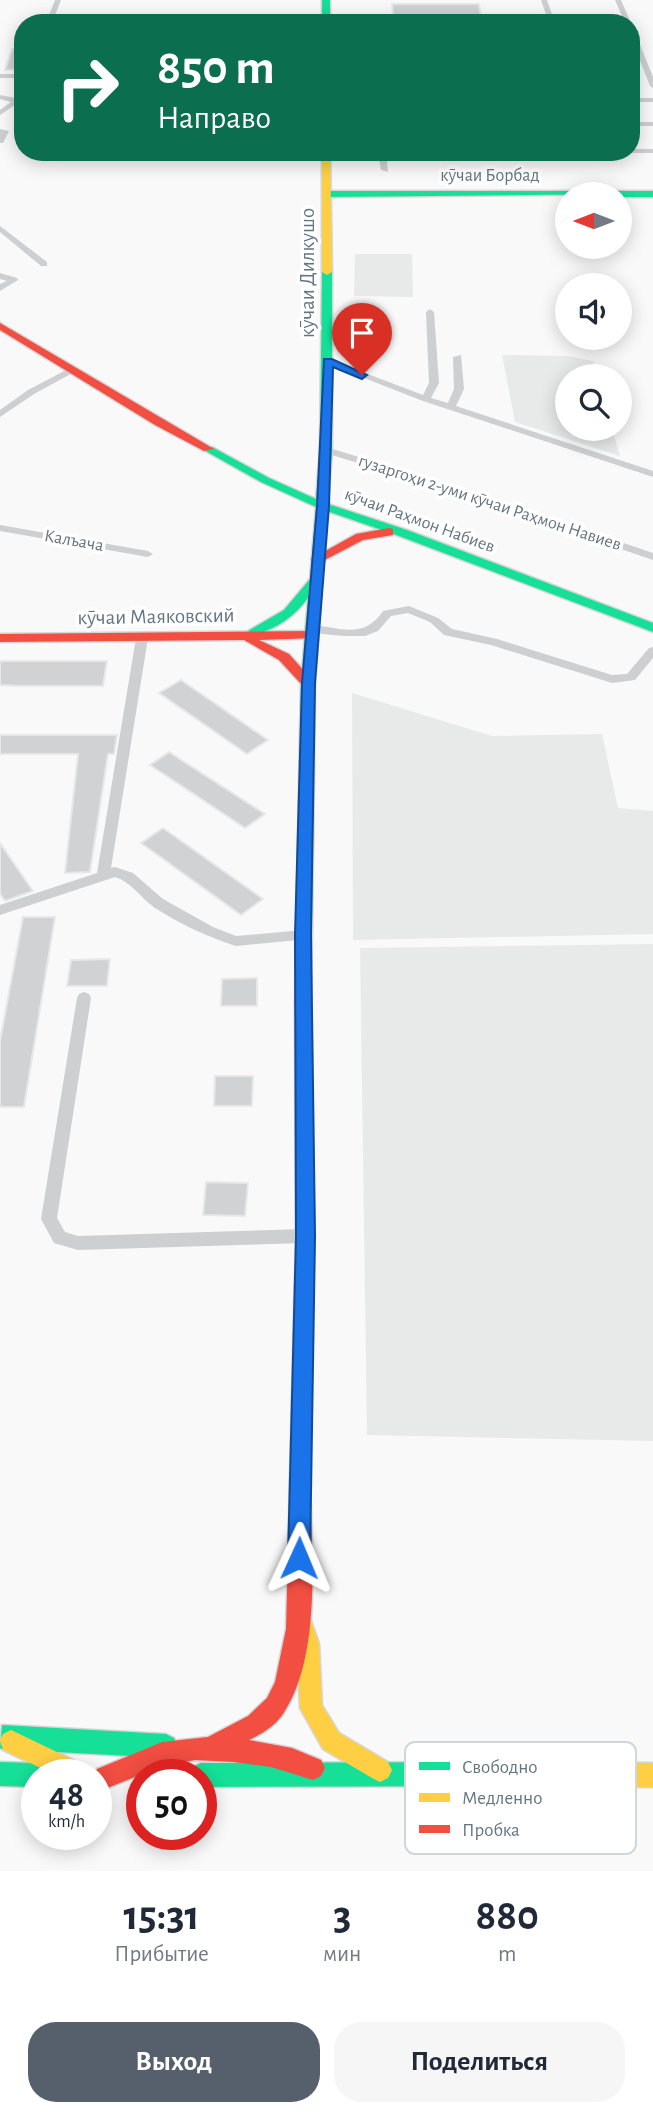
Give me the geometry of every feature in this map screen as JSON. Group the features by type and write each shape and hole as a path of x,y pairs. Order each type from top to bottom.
{"main road":[{"name":"кӯчаи Дилкушо","path":"298,1611 305,1236 303,935 308,683 326,450 326,161"},
{"name":"кӯчаи Борбад","path":"328,191 653,188"},
{"name":"кӯчаи Борбад","path":"328,191 653,194"},
{"name":"кӯчаи Раҳмон Набиев","path":"0,326 168,428 265,480 323,506 403,533 653,628"},
{"path":"265,480 298,484 324,475"},
{"path":"317,559 346,540 362,534 403,533"},
{"path":"237,636 285,618 300,606 316,577"},
{"name":"кӯчаи Маяковский","path":"0,638 142,638 312,632"},
{"path":"237,636 284,657 308,683"},
{"path":"211,1745 248,1731 270,1715 283,1696 298,1611"},
{"path":"298,1611 308,1644 311,1708 331,1741 384,1773"},
{"path":"1,1737 178,1747 211,1745 300,1760 322,1773"},
{"path":"1,1737 47,1759"},
{"path":"112,1771 152,1754 178,1747"},
{"path":"217,1775 405,1773"},
{"path":"0,1774 21,1775"}],"street":[{"path":"640,53 653,86"},
{"path":"0,131 5,131 0,141"},
{"path":"384,161 385,170"},
{"path":"0,228 44,264"},
{"path":"0,240 10,236"},
{"path":"0,276 14,280 0,288"},
{"path":"426,399 434,383 430,313"},
{"path":"451,406 458,389 458,357"},
{"path":"328,362 426,399 653,474"},
{"path":"0,414 31,392 73,370"},
{"name":"гузаргоҳи 2-уми кӯчаи Раҳмон Навиев","path":"326,450 473,495 653,557"},
{"name":"Калъача","path":"0,528 148,554"},
{"path":"312,632 368,633 383,624 387,613 409,609 435,620 448,632 493,642 612,679 631,677 653,651"},
{"path":"103,875 142,638"},
{"path":"0,910 116,872 128,876 158,903 208,931 236,941 303,935"},
{"path":"84,998 49,1219 60,1238 78,1243 305,1236"}],"shaded area":[{"path":"355,254 412,254 413,297 354,296"},
{"path":"502,355 568,356 593,361 594,364 555,364 555,435 515,422"},
{"path":"574,441 616,441 620,456"},
{"path":"352,693 492,736 602,734 618,808 653,811 653,934 353,940"},
{"path":"653,944 653,1441 367,1435 360,948"}],"building":[{"path":"392,4 479,4 481,14 393,14"},
{"path":"12,49 14,49 14,70 5,70"},
{"path":"0,661 107,661 103,686 18,686 0,685"},
{"path":"181,680 268,740 247,754 159,693"},
{"path":"0,735 117,735 114,754 108,754 90,872 65,873 78,754 0,754"},
{"path":"169,752 265,814 245,828 150,765"},
{"path":"163,828 263,899 241,915 141,843"},
{"path":"0,843 33,891 5,901 0,894"},
{"path":"23,917 55,917 24,1107 0,1107 0,1041"},
{"path":"110,959 107,986 67,986 71,960"},
{"path":"257,978 257,1006 221,1006 222,979"},
{"path":"215,1076 253,1076 252,1106 214,1106"},
{"path":"206,1182 248,1183 245,1216 203,1215"}],"traffic: fast":[{"path":"326,0 326,14"},
{"path":"328,194 653,194"},
{"path":"303,1002 308,683 326,450 327,272"},
{"path":"208,449 265,480 323,506 403,533 653,628"},
{"path":"254,631 273,623 288,612 313,582"},
{"path":"2,1737 166,1746"},
{"path":"0,1774 21,1775"},
{"path":"217,1775 405,1774"}],"traffic: slow":[{"path":"326,161 327,272"},
{"path":"300,1480 305,1236 303,1002"},
{"path":"299,1617 308,1644 311,1708 331,1741 380,1770"},
{"path":"11,1742 47,1759"},
{"path":"636,1775 653,1775"}],"traffic: jam":[{"path":"0,326 159,423 208,449"},
{"path":"317,559 360,537 389,532"},
{"path":"0,638 312,635"},
{"path":"250,640 284,657 308,683"},
{"path":"217,1743 263,1719 275,1706 286,1686 293,1660 300,1597 300,1480"},
{"path":"112,1774 162,1754 178,1750 213,1748 271,1755 313,1768"}],"route":[{"path":"299,1558 305,1236 303,935 308,683 323,506 328,362 362,375"}]}
